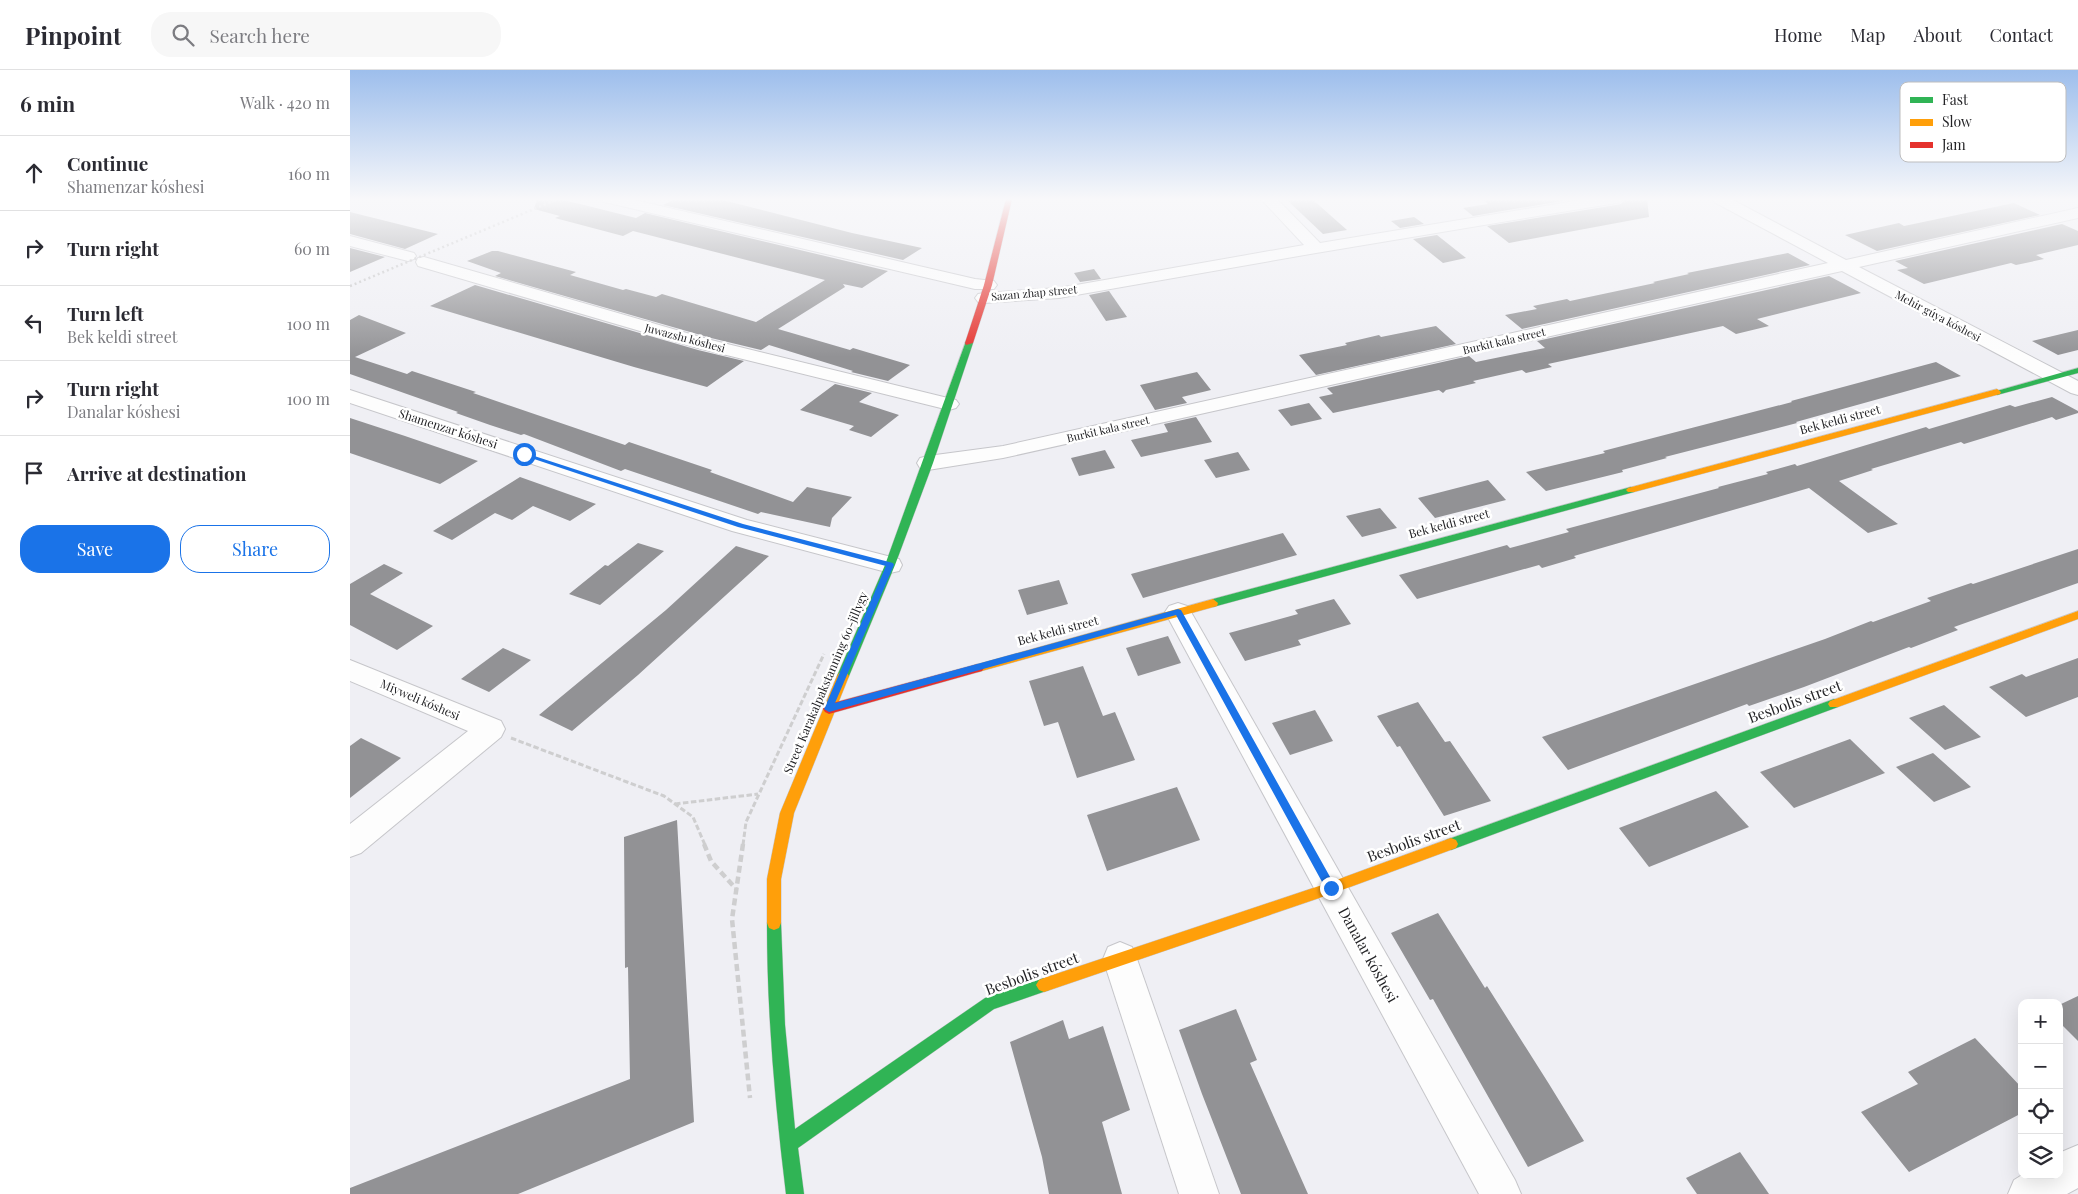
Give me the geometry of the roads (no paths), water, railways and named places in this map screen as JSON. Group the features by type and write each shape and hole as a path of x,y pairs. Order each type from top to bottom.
{"street":[{"name":"Juwazshı kóshesi","path":"388,251 705,344 949,404"},
{"name":"Sazan zhap street","path":"835,251 975,284 986,291 1059,294 1297,251"},
{"name":"Street Karakalpakstanning 60-jillygy","path":"795,1194 788,1144 773,968 774,878 787,813 890,565 928,464 986,291 995,251"},
{"name":"Mehir gúyа kóshesi","path":"1818,251 2078,389"},
{"name":"Burkit kala street","path":"928,464 1003,452 1904,251"},
{"name":"Bek keldi street","path":"829,709 1178,612 2078,370"},
{"name":"Shamenzar kóshesi","path":"350,396 740,526 890,565"},
{"name":"Danalar kóshesi","path":"1178,612 1500,1194"},
{"name":"Besbolis street","path":"788,1144 990,1003 1331,888 2078,615"},
{"name":"Miyweli kóshesi","path":"350,670 490,730 350,843"},
{"path":"1120,959 1199,1194"},
{"path":"2028,1194 2078,1164"}],"railway":[{"path":"350,286 433,251"}]}
